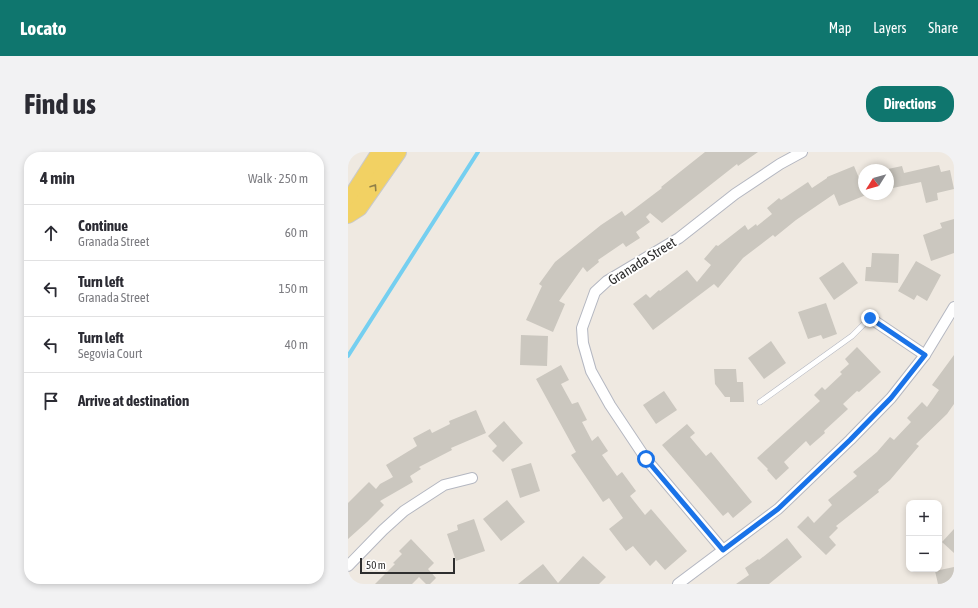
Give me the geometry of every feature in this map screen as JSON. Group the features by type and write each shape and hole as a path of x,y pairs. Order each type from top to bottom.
{"main road":[{"path":"348,202 380,152"},
{"path":"348,215 359,208 398,152"}],"street":[{"name":"Granada Street","path":"723,550 646,459 610,404 591,371 583,343 582,328 595,292 607,281 679,238 735,194 780,164 802,152"},
{"path":"678,584 778,509 850,440 891,398 925,355 954,307"},
{"path":"870,318 925,355"},
{"path":"348,566 404,511 444,485 472,478"}],"lane":[{"path":"760,402 852,336 870,318"}],"building":[{"path":"705,152 758,152 738,166 737,164 662,223 650,213 646,217 650,222 636,232 640,238 626,247 623,243 598,260 599,262 587,272 583,267 559,301 565,304 553,332 526,320 542,286 539,284 555,262 601,225 622,211 625,216 662,188 661,187"},
{"path":"939,165 941,172 950,170 954,189 937,193 938,200 926,203 921,182 894,188 894,168 902,166 904,173"},
{"path":"854,166 858,176 858,198 839,206 834,194 796,220 775,237 773,235 743,258 718,288 714,284 653,330 633,304 646,294 650,298 687,270 697,282 711,265 704,259 716,245 718,246 745,225 748,230 756,224 757,226 772,214 767,208 779,198 781,200 808,182 812,188 827,177"},
{"path":"954,219 954,253 931,261 923,235 942,228 940,223"},
{"path":"872,253 899,254 898,283 865,281 866,267 871,267"},
{"path":"916,261 941,275 927,301 917,295 914,300 898,291"},
{"path":"843,262 858,283 834,300 819,278"},
{"path":"826,303 837,334 823,339 821,335 808,339 798,312"},
{"path":"521,335 548,336 547,366 520,365"},
{"path":"771,341 786,363 764,379 748,358"},
{"path":"857,347 881,372 843,404 848,409 824,431 825,433 810,446 806,441 784,462 789,468 776,480 757,458 820,401 814,395 822,387 825,390 842,374 840,372 849,364 845,359"},
{"path":"954,355 954,404 947,414 916,444 919,446 890,480 878,490 879,492 836,526 838,528 829,537 836,545 826,555 797,527 808,516 814,523 832,505 828,500 857,476 853,472 877,452 890,437 894,440 911,422 907,418 922,402 927,407 939,390 932,385"},
{"path":"561,365 569,380 561,384 572,404 578,402 587,420 582,422 592,441 598,436 608,451 602,455 617,476 622,472 636,491 630,496 645,515 651,509 687,551 665,570 656,560 650,566 633,546 626,551 609,529 623,518 609,498 603,502 571,455 576,452 536,379"},
{"path":"714,369 736,369 737,382 743,382 744,402 730,402 730,397 725,397 715,384"},
{"path":"664,391 677,410 656,424 643,405"},
{"path":"476,410 486,433 451,448 452,450 419,467 421,469 410,476 413,482 380,501 384,505 348,539 348,503 369,482 376,489 380,484 393,477 386,465 417,446 413,438 430,429 432,433 450,424 449,421"},
{"path":"504,421 523,443 503,462 492,451 497,446 488,436"},
{"path":"687,424 695,433 690,437 706,456 711,452 752,502 733,518 728,512 723,516 662,445"},
{"path":"531,463 540,491 520,498 511,469"},
{"path":"507,500 525,522 501,541 483,519"},
{"path":"474,519 485,551 456,561 447,534 458,530 457,525"},
{"path":"954,529 954,553 942,542"},
{"path":"787,538 802,557 769,584 736,584 749,575 745,568 758,559 759,560"},
{"path":"411,539 434,563 428,569 436,578 430,584 426,584 419,577 412,584 375,584 395,564 393,563 402,554 399,551"},
{"path":"583,556 606,577 599,584 518,584 543,564 558,583"},
{"path":"954,567 954,584 938,584 935,572 942,572 942,570"}],"waterway":[{"path":"348,356 478,152"}],"route":[{"path":"646,459 723,550 778,509 850,440 891,398 925,355 870,318"}]}
